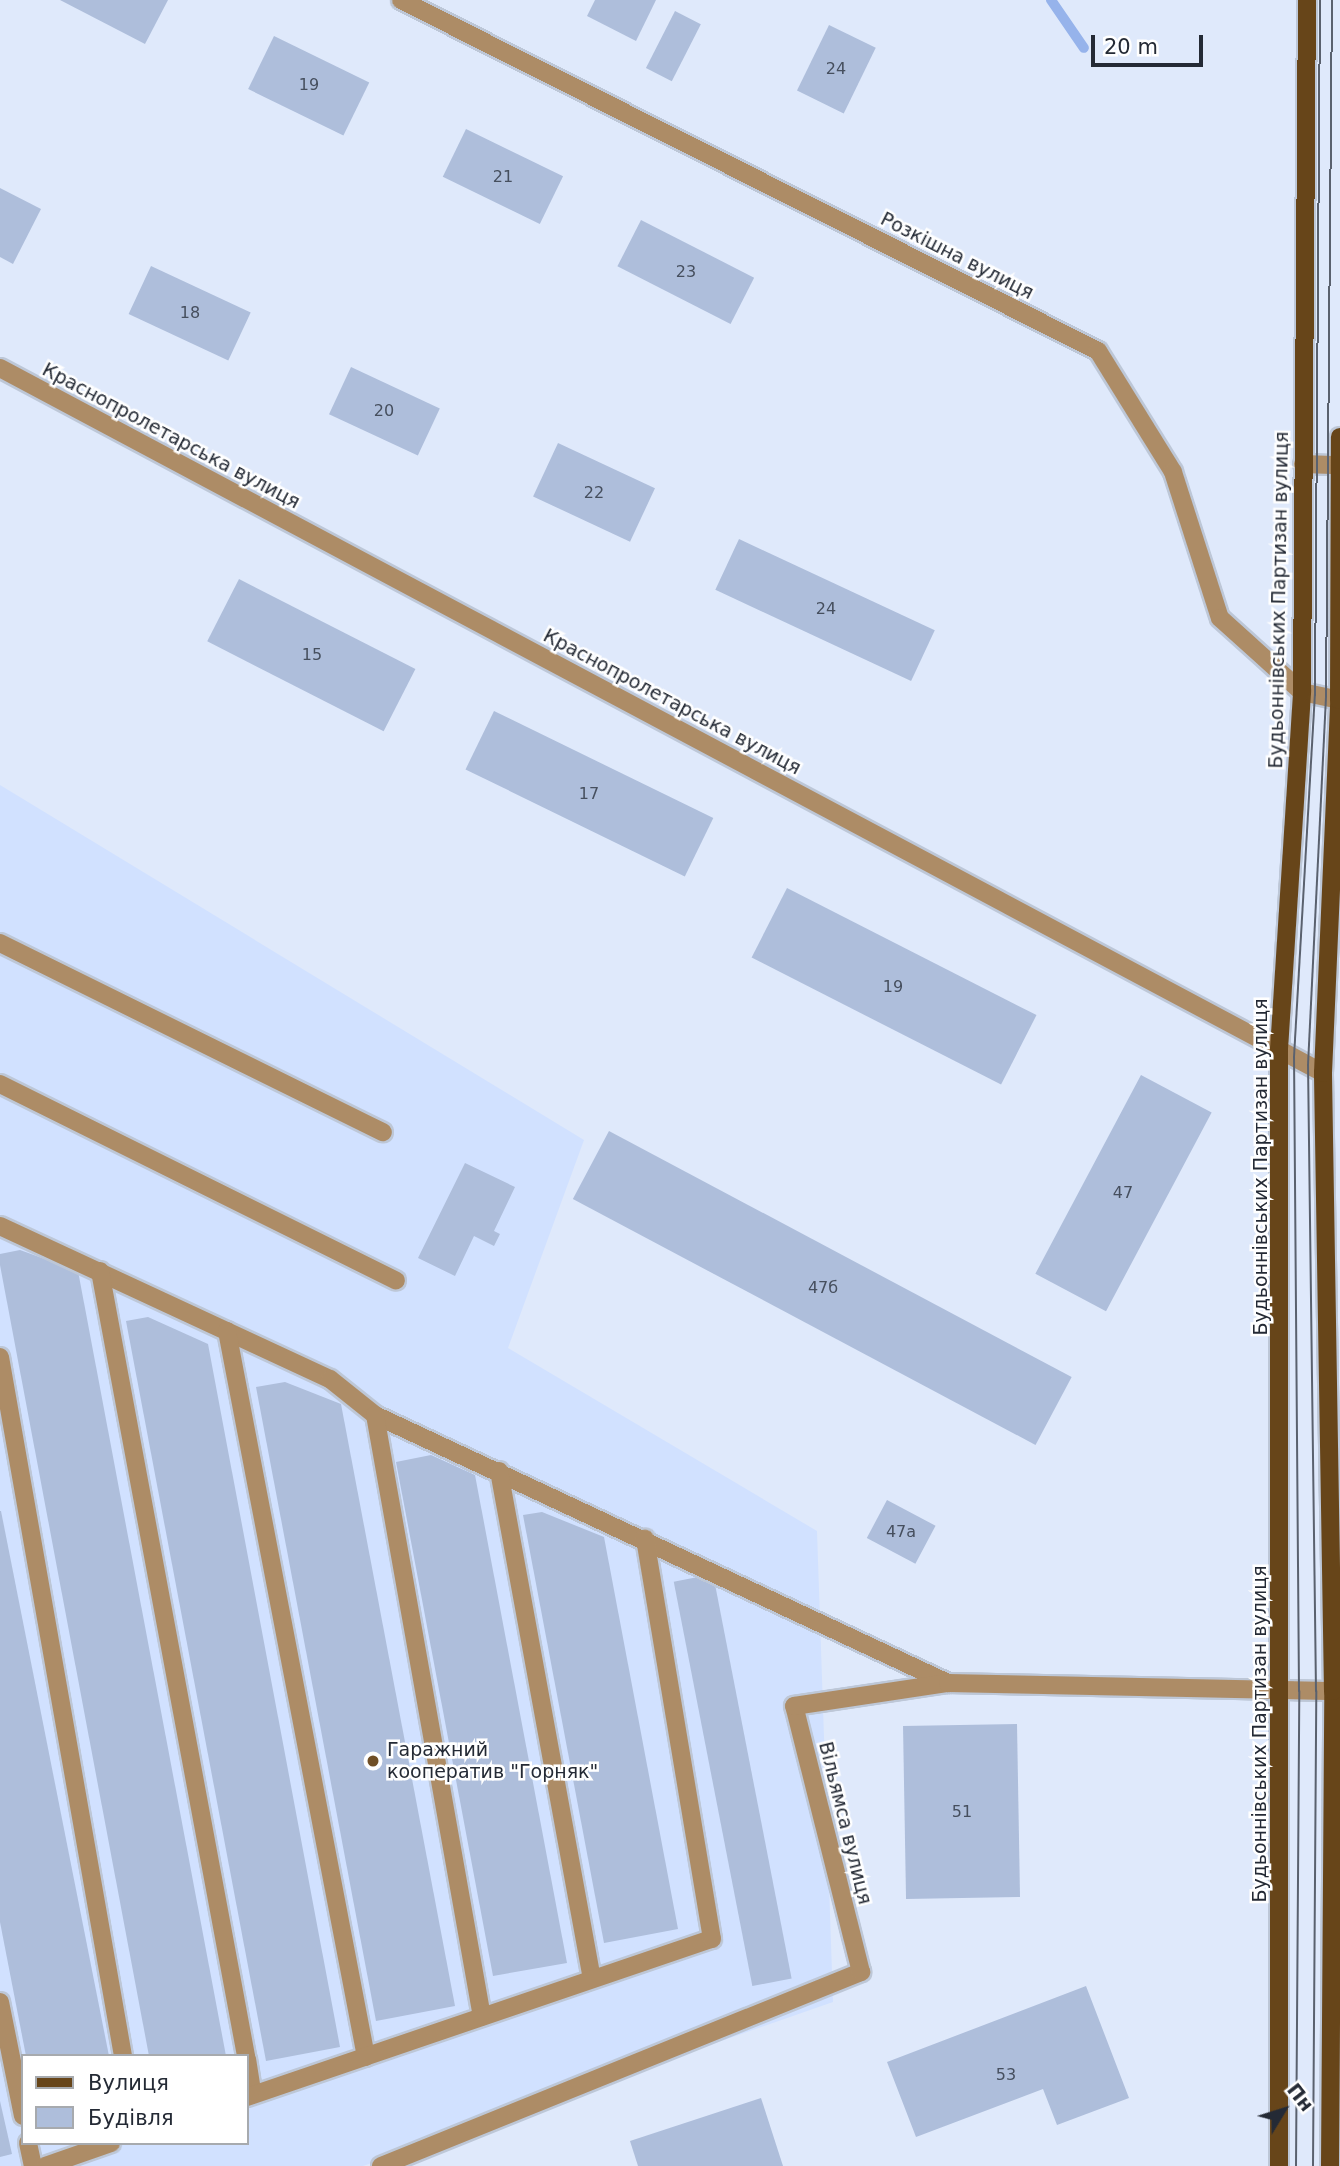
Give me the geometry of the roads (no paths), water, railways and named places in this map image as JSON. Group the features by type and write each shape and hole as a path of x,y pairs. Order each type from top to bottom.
{"main road":[{"name":"Будьоннівських Партизан вулиця","path":"1279,2166 1282,1690 1279,1049 1303,692 1307,0"},
{"path":"1330,2166 1335,2054 1337,1691 1323,1073 1339,700 1340,438"}],"street":[{"name":"Розкішна вулиця","path":"401,0 1098,351 1173,472 1220,618 1303,692 1339,700"},
{"name":"Краснопролетарська вулиця","path":"0,368 1323,1073"},
{"path":"1303,464 1340,465"},
{"path":"0,943 383,1132"},
{"path":"0,1084 396,1281"},
{"path":"0,1226 330,1379 375,1415 948,1683"},
{"path":"100,1271 245,2054"},
{"path":"227,1331 366,2057"},
{"path":"0,1357 123,2054"},
{"path":"375,1415 482,2017"},
{"path":"499,1471 592,1979"},
{"path":"248,2076 250,2096 712,1939 645,1539"},
{"name":"Вільямса вулиця","path":"381,2166 861,1972 794,1706 948,1683 1337,1691"},
{"path":"0,2002 21,2106"},
{"path":"28,2145 33,2166"},
{"path":"45,2166 105,2145"}],"waterway":[{"path":"1051,0 1084,48"}],"tram line":[{"path":"1296,2166 1299,1691 1294,1057 1315,695 1320,0"},
{"path":"1313,2166 1316,1691 1308,1065 1326,697 1332,0"}],"place":[{"name":"Гаражний кооператив \"Горняк\"","path":"373,1761"}]}
